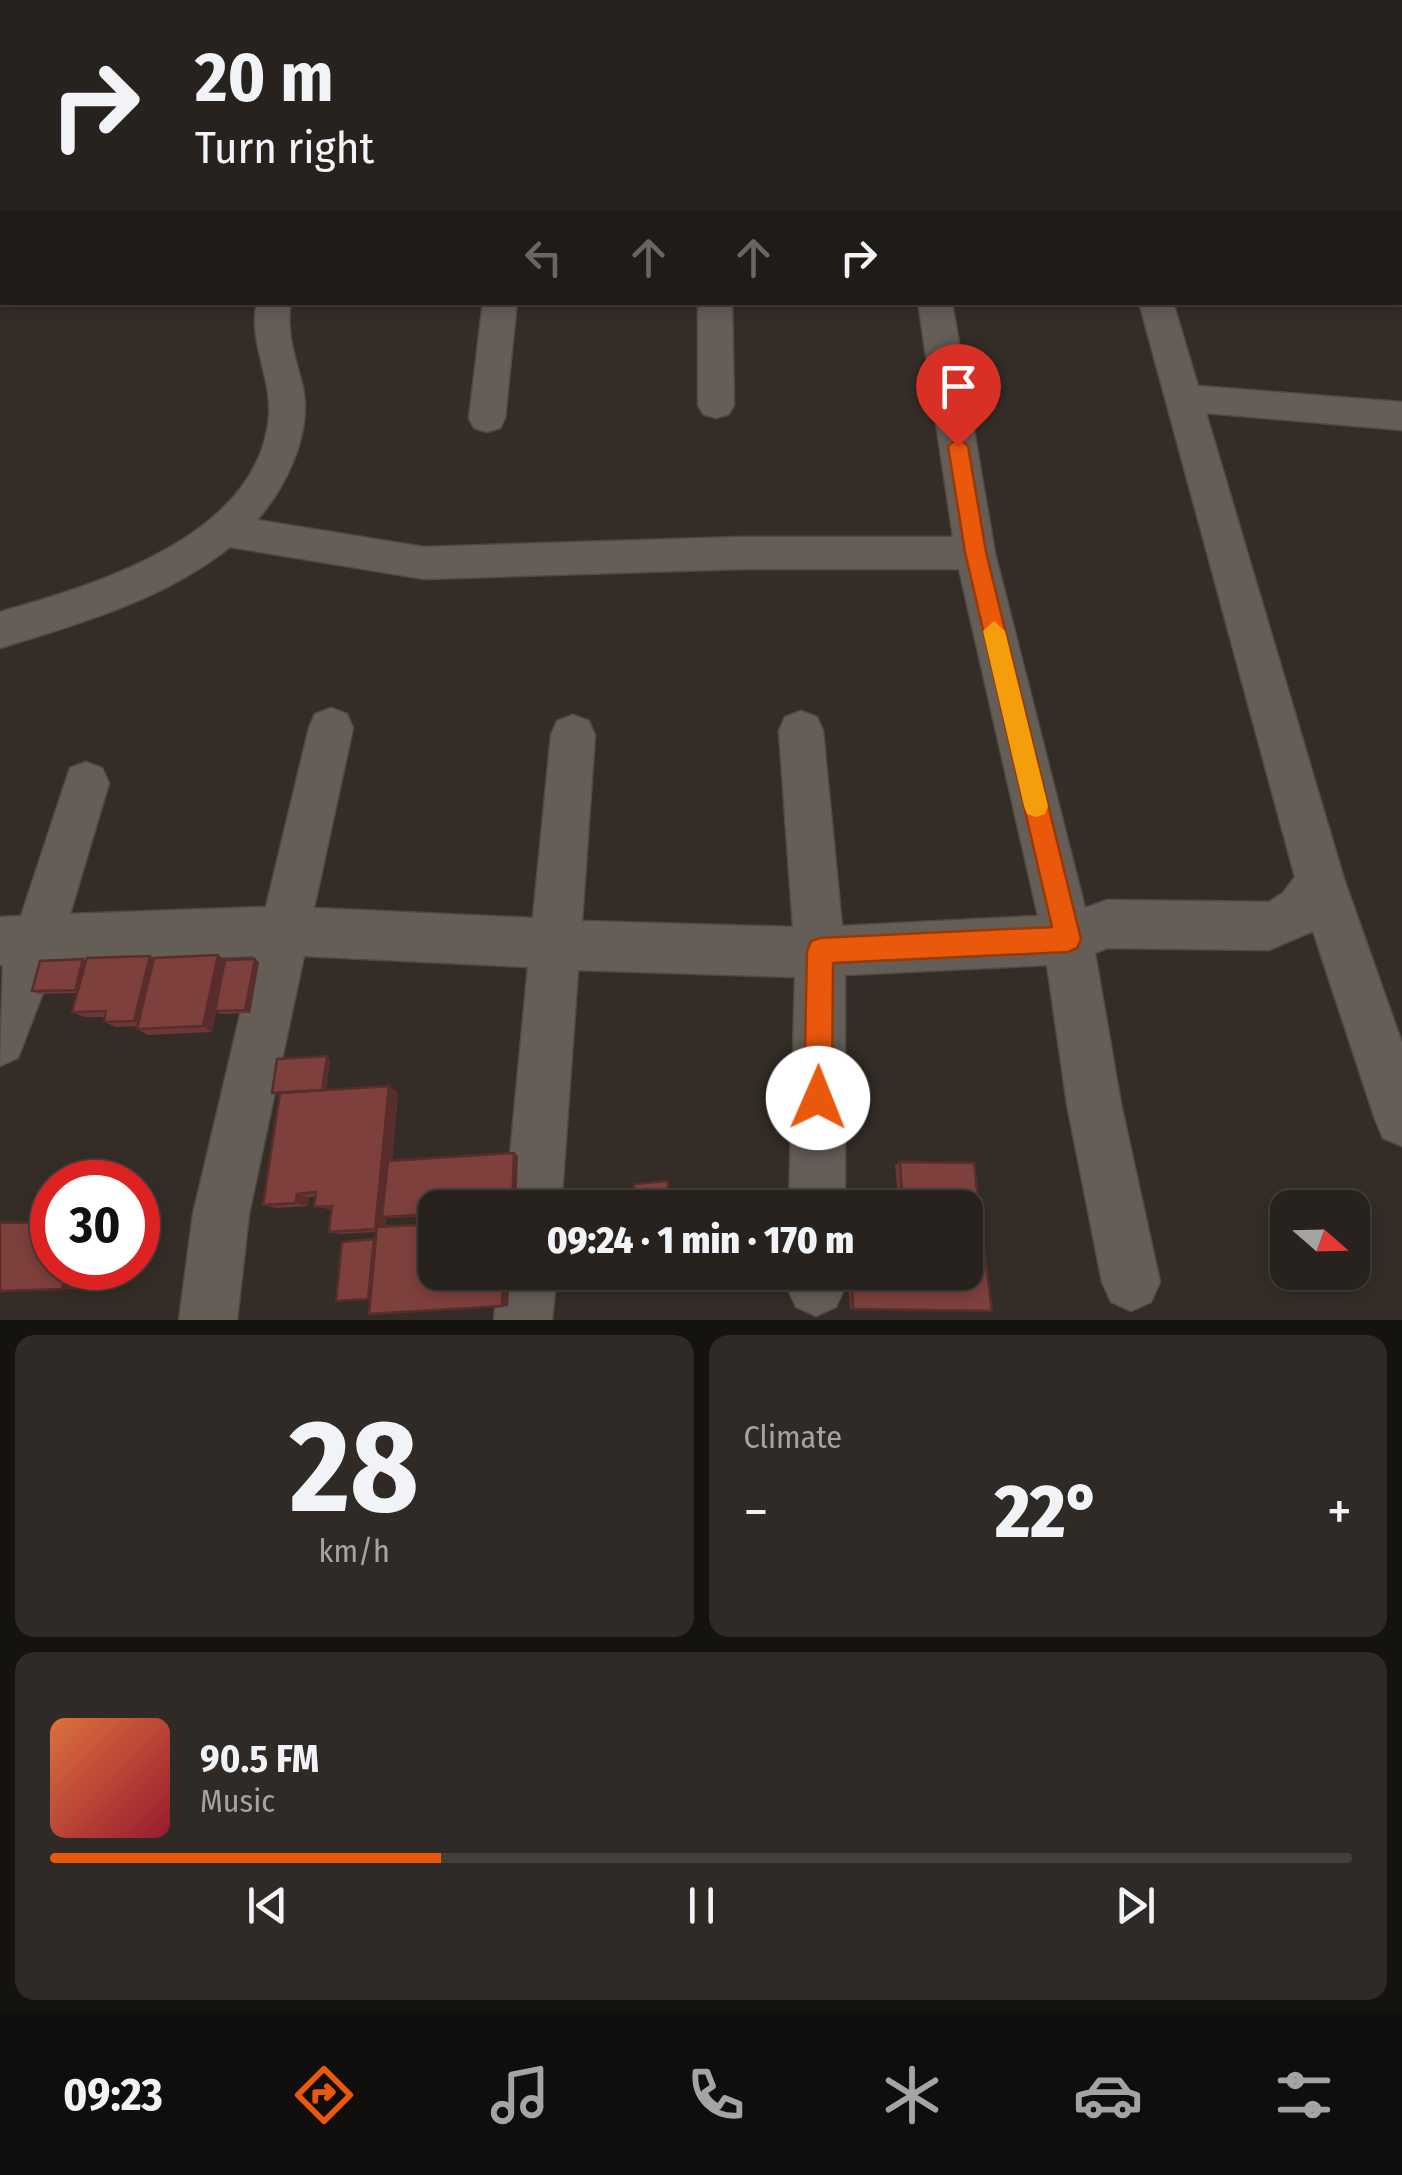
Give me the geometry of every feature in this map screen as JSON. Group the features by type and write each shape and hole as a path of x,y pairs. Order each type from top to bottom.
{"street":[{"path":"0,630 139,584 196,554 226,531 262,487 287,416 285,387 268,335 273,305"},
{"path":"487,418 500,305"},
{"path":"715,305 716,406"},
{"path":"935,305 976,552 1068,939 1094,1104 1131,1282"},
{"path":"1157,305 1320,879 1351,980 1402,1119"},
{"path":"1184,398 1402,416"},
{"path":"226,531 424,563 740,553 976,552"},
{"path":"208,1320 221,1214 331,728"},
{"path":"801,731 820,951 817,1190"},
{"path":"535,1190 573,734"},
{"path":"0,1040 19,940 86,783"},
{"path":"19,940 287,931 553,945 820,951 1068,939 1107,924 1270,926 1292,920 1308,904 1320,879"},
{"path":"522,1320 526,1290"}],"building":[{"path":"218,955 203,1026 137,1029 154,958"},
{"path":"150,956 134,1021 104,1022 106,1011 72,1012 87,958"},
{"path":"83,959 75,990 32,991 40,961"},
{"path":"255,959 245,1010 215,1011 225,960"},
{"path":"327,1056 322,1090 272,1093 277,1059"},
{"path":"389,1086 375,1229 329,1232 332,1206 314,1207 316,1192 297,1194 295,1203 263,1205 280,1093"},
{"path":"514,1153 513,1190 418,1190 418,1215 382,1217 388,1161"},
{"path":"900,1162 974,1163 977,1190 902,1190"},
{"path":"668,1181 668,1190 634,1190 634,1184"},
{"path":"30,1222 31,1290 0,1291 0,1223"},
{"path":"418,1225 418,1290 502,1290 502,1306 369,1314 377,1227"},
{"path":"374,1239 368,1299 336,1301 342,1242"},
{"path":"984,1247 992,1311 853,1309 852,1290 983,1290"}],"slow traffic":[{"path":"994,631 1036,806"}],"route":[{"path":"818,1098 820,951 1068,939 976,552 958,446"}]}
